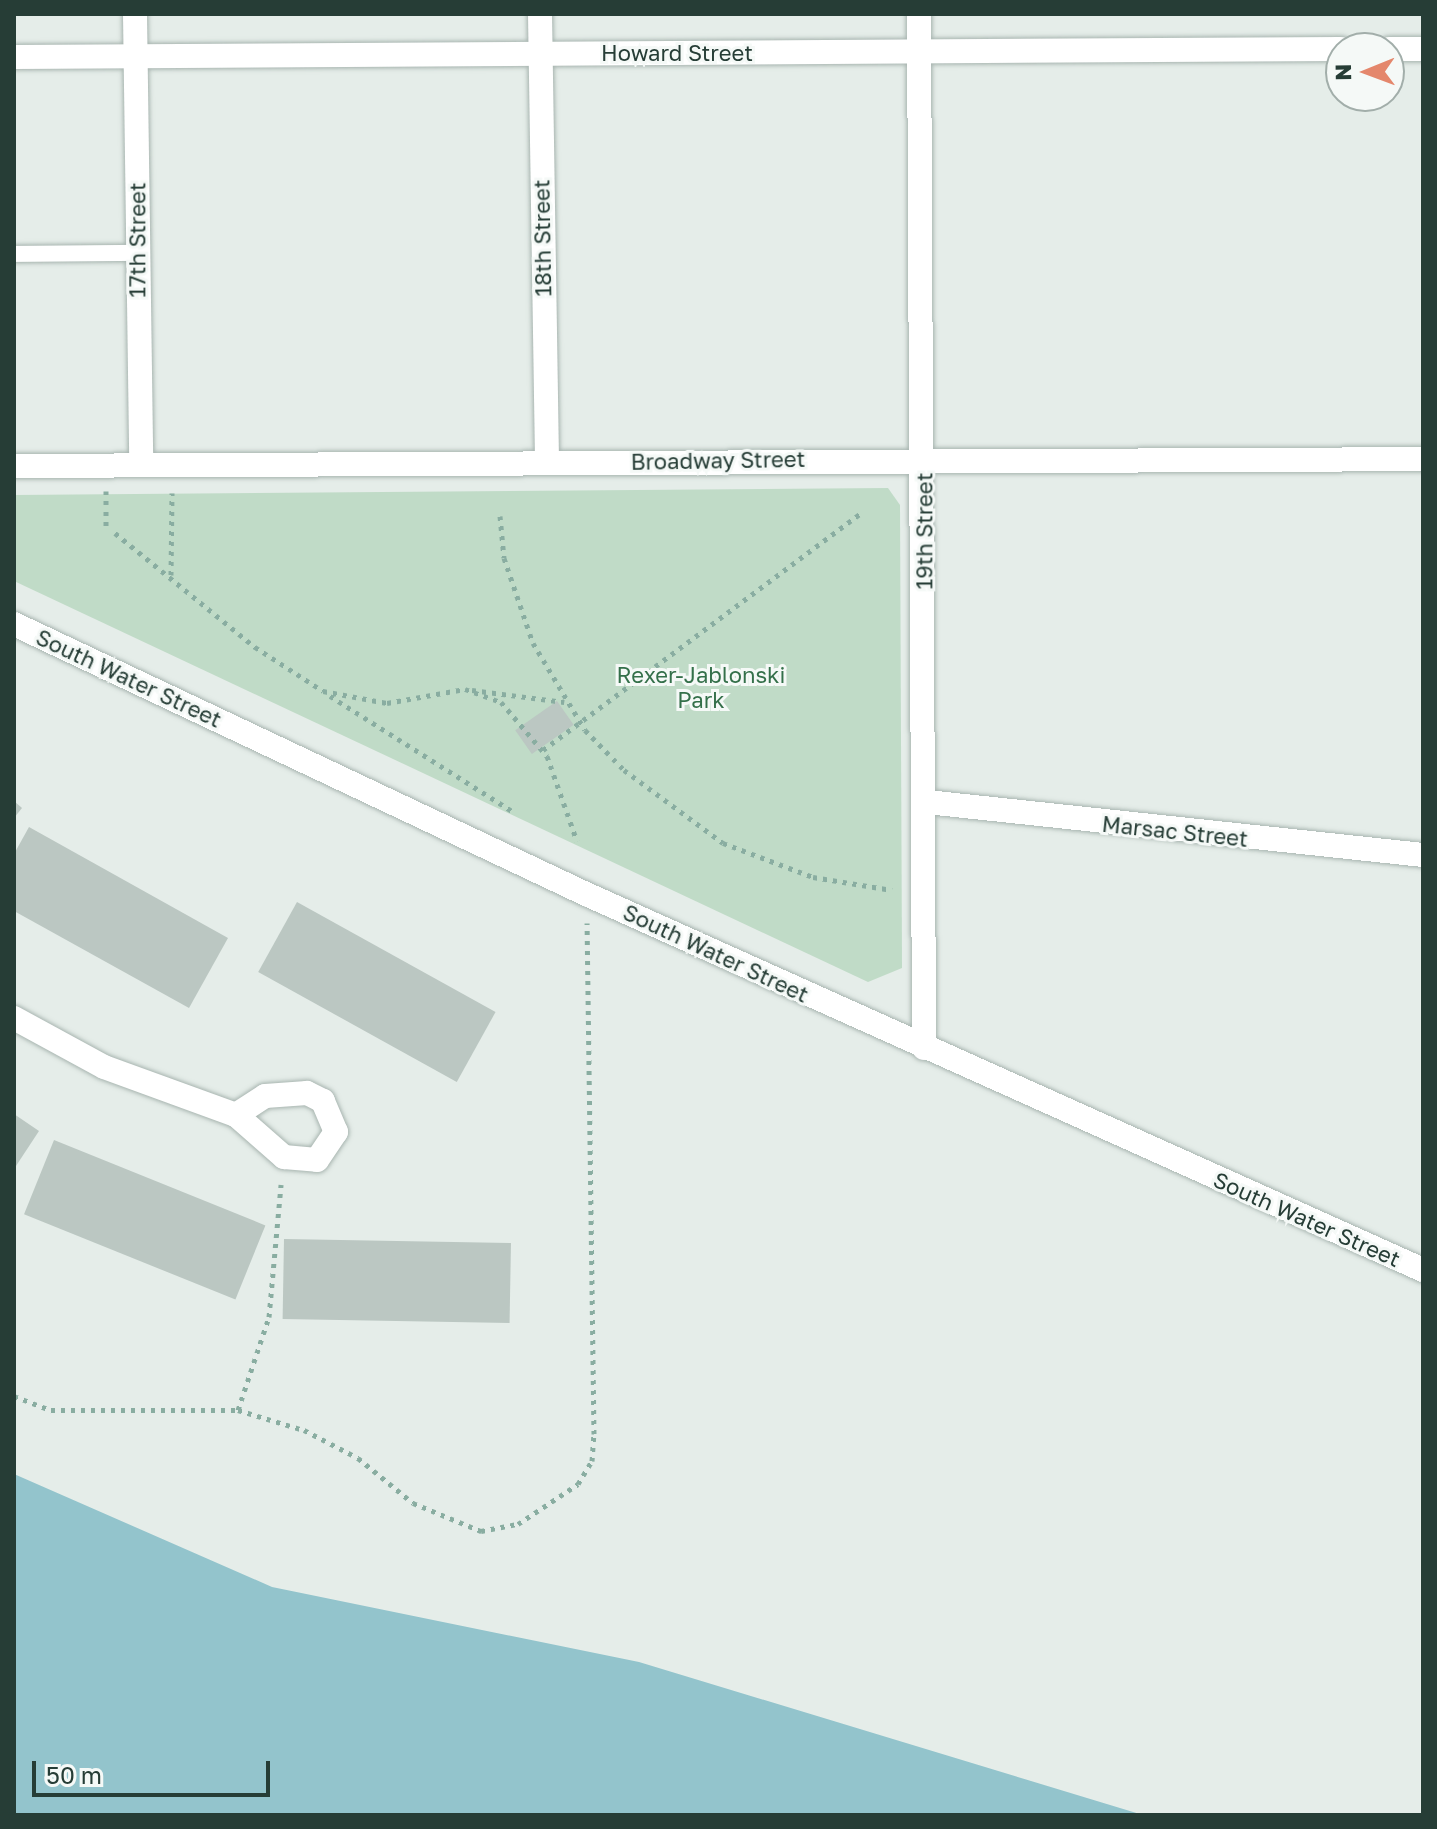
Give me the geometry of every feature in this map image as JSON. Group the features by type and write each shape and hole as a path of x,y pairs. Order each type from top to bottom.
{"street":[{"name":"17th Street","path":"135,14 141,465"},
{"name":"18th Street","path":"540,14 547,462"},
{"name":"19th Street","path":"919,14 927,802 924,1048"},
{"name":"Howard Street","path":"14,57 1325,49"},
{"name":"Broadway Street","path":"14,466 924,458 1423,459"},
{"name":"South Water Street","path":"14,624 586,894 1423,1270"},
{"name":"Marsac Street","path":"927,802 1423,855"},
{"path":"14,1018 104,1067 236,1115 284,1157 302,1163 330,1149 336,1132 323,1101 287,1091 236,1115"}],"lane":[{"path":"14,254 138,253"}],"path":[{"path":"106,489 106,530"},
{"path":"171,576 172,489"},
{"path":"543,750 860,514"},
{"path":"500,516 518,609 565,702 579,723 662,803 723,843 813,877 892,890"},
{"path":"115,533 255,647 512,811"},
{"path":"323,691 387,703 465,689 521,690 565,702"},
{"path":"465,689 501,702 543,750 577,841"},
{"path":"14,1396 51,1410 238,1410 304,1430 358,1458 413,1503 481,1531 518,1524 578,1484 594,1434 586,894"},
{"path":"238,1410 269,1317 284,1157"}],"green space":[{"name":"Rexer-Jablonski Park","path":"888,488 900,505 902,968 868,982 14,581 14,495"}],"water":[{"path":"14,1474 272,1587 639,1662 1143,1815 14,1815"}],"building":[{"path":"557,701 574,725 532,754 515,730"},
{"path":"14,801 22,808 14,818"},
{"path":"29,827 228,938 189,1008 14,911 14,854"},
{"path":"297,902 496,1012 457,1082 258,972"},
{"path":"14,1114 39,1131 14,1169"},
{"path":"54,1140 265,1225 235,1300 24,1214"},
{"path":"284,1239 511,1243 510,1323 283,1319"}]}
